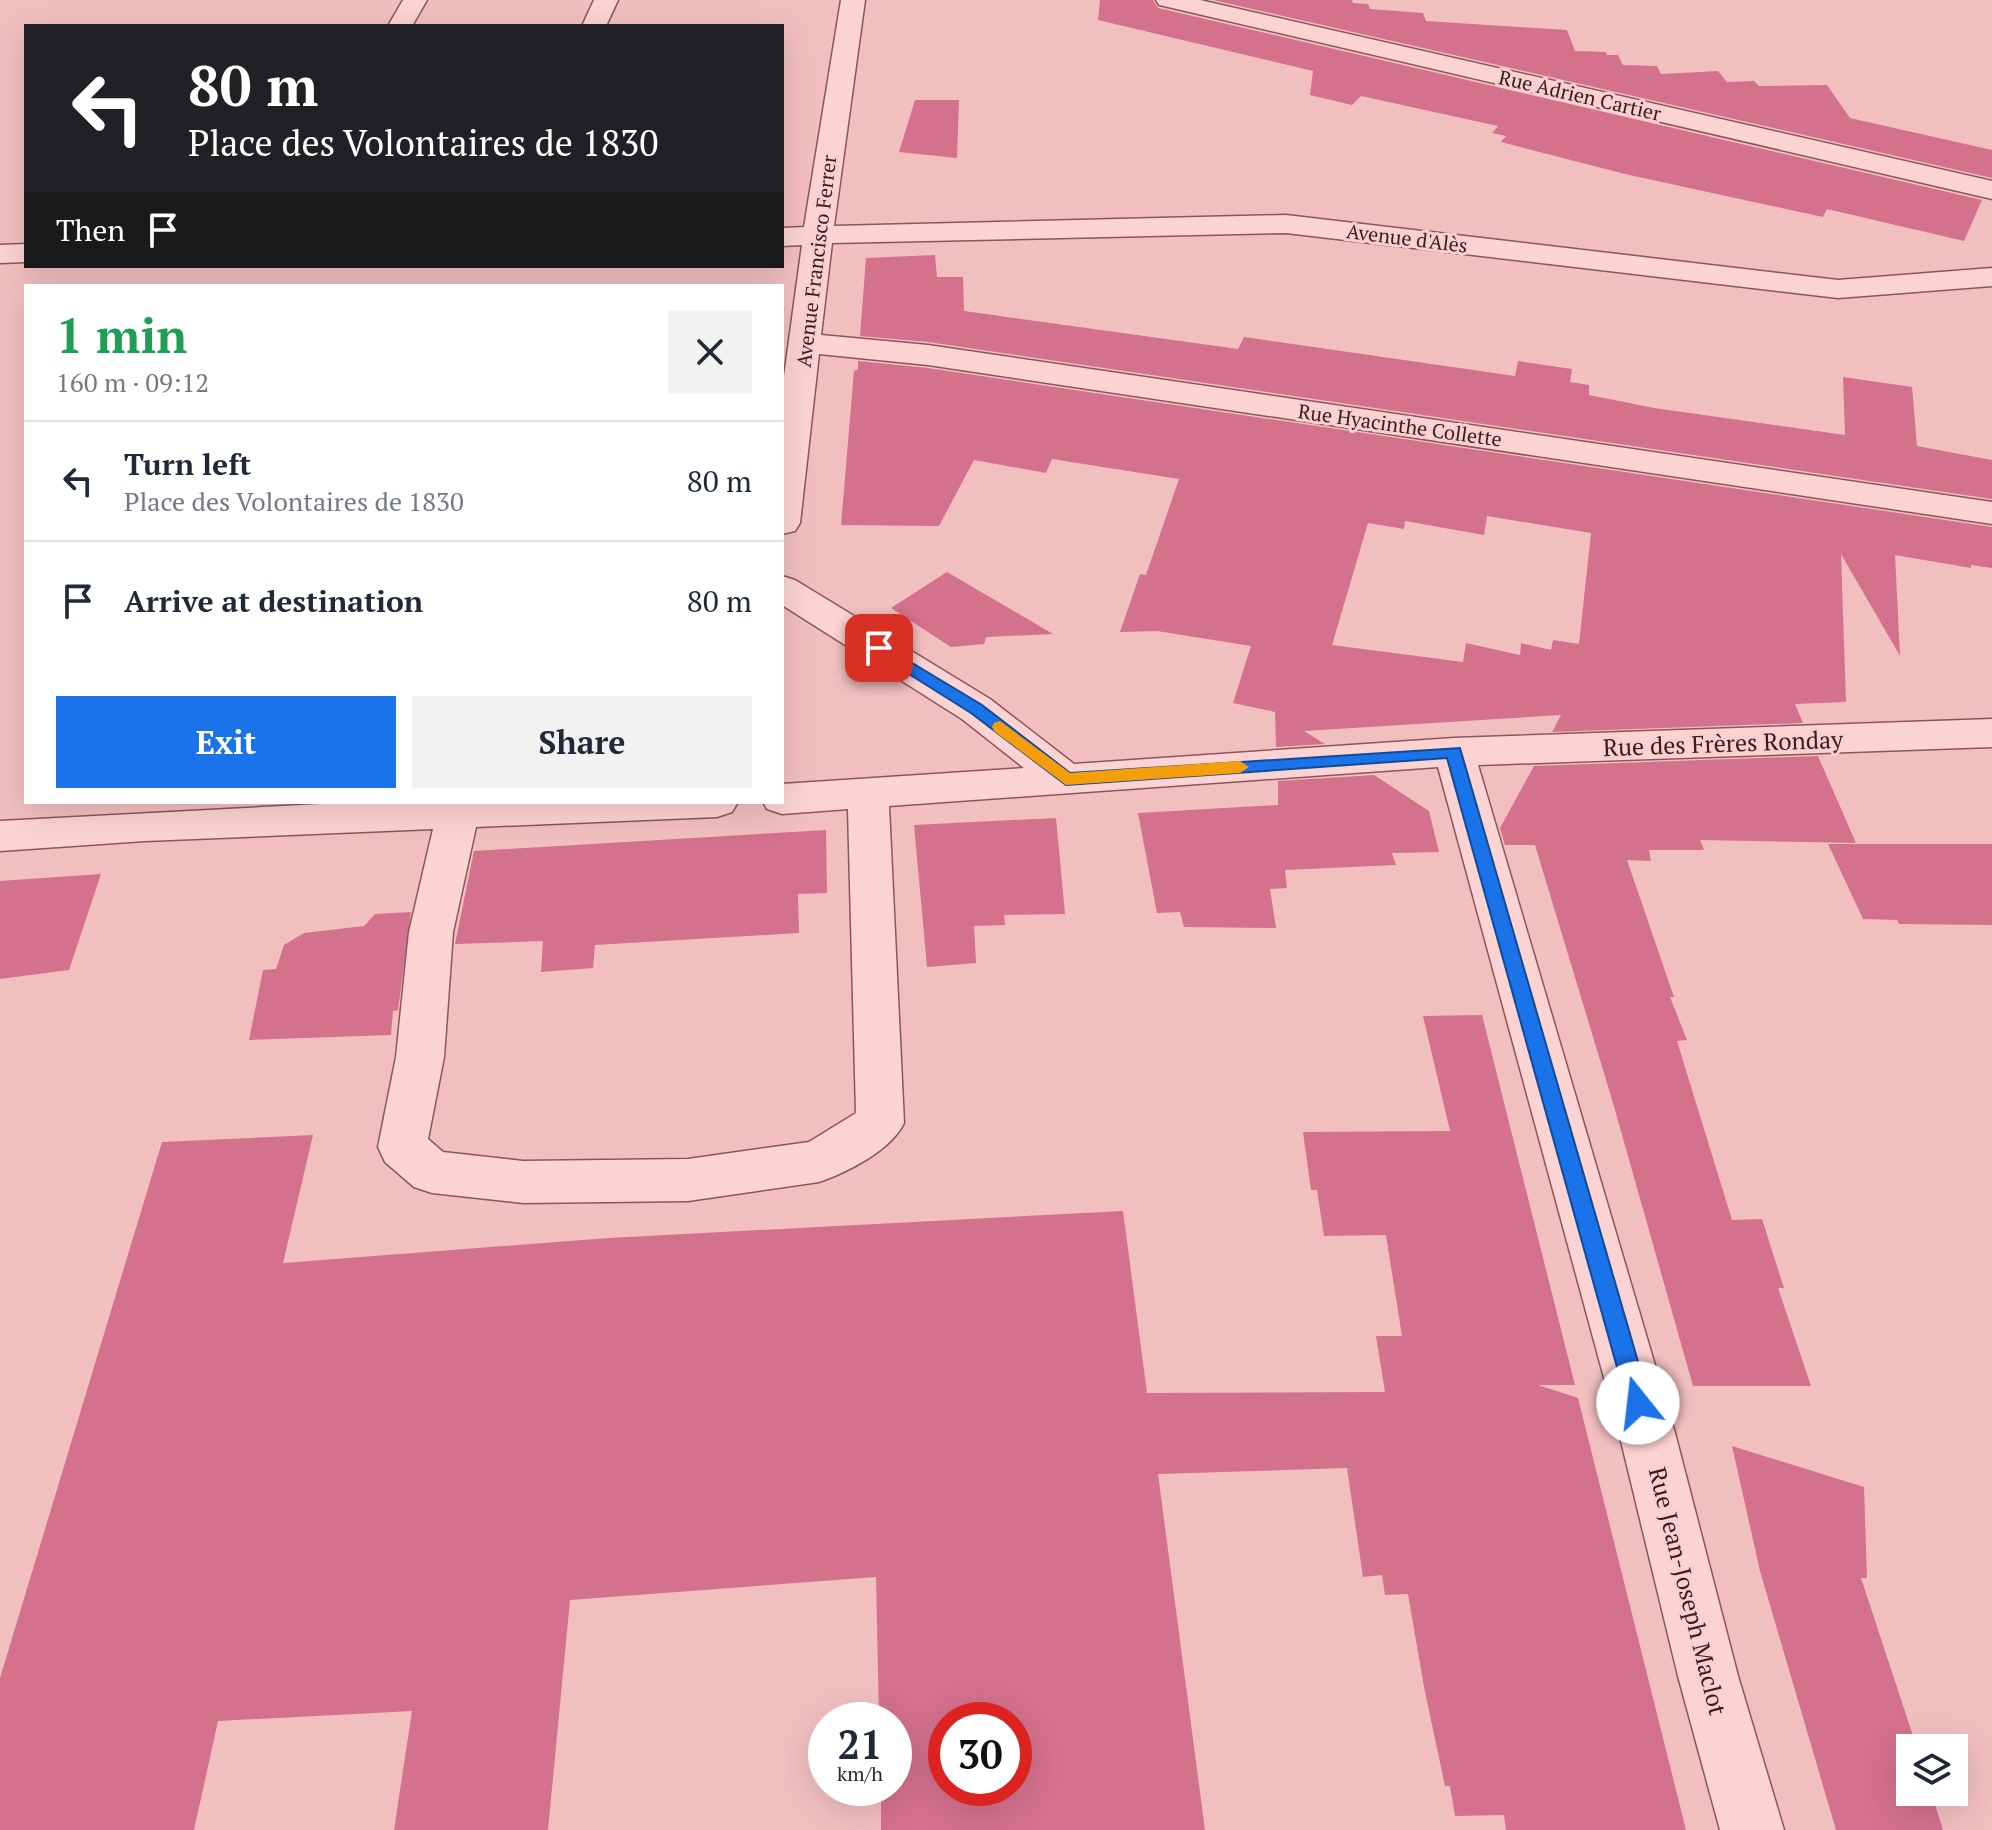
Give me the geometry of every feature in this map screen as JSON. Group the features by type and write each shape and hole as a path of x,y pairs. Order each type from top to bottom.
{"street":[{"path":"401,24 415,0"},
{"path":"595,24 606,0"},
{"name":"Avenue Francisco Ferrer","path":"784,509 807,343 823,193 853,0"},
{"name":"Rue Adrien Cartier","path":"1168,0 1992,190"},
{"name":"Avenue d'Alès","path":"784,237 819,238 899,231 1286,224 1838,289 1992,277"},
{"path":"0,254 24,253"},
{"name":"Rue Hyacinthe Collette","path":"807,343 928,355 1992,513"},
{"path":"784,589 976,709 1066,779"},
{"name":"Rue des Frères Ronday","path":"784,799 868,796 1454,752 1992,733"},
{"name":"Rue Jean-Joseph Maclot","path":"1454,752 1647,1433 1708,1676 1752,1830"},
{"path":"432,810 431,932 420,1057 402,1147 432,1172 523,1182 688,1180 819,1161 880,1123 868,796"},
{"path":"145,826 184,804"},
{"path":"0,836 432,810 646,804"}],"building":[{"path":"1100,0 1153,0 1158,8 1982,200 1964,241 1827,209 1823,217 1625,174 1501,142 1506,136 1492,133 1498,126 1361,96 1352,105 1310,95 1313,71 1098,20"},
{"path":"1213,0 1352,0 1353,3 1368,4 1370,9 1423,13 1426,21 1567,30 1575,51 1618,55 1623,65 1657,66 1661,74 1718,71 1727,82 1754,81 1759,86 1827,85 1850,118 1992,150 1992,178"},
{"path":"915,100 959,100 957,158 899,152"},
{"path":"935,255 937,277 963,277 964,311 1238,349 1244,337 1515,376 1518,361 1572,369 1570,382 1589,385 1589,395 1654,408 1845,435 1843,377 1912,387 1917,446 1992,460 1992,499 928,342 860,336 866,258"},
{"path":"858,361 928,368 1992,527 1992,568 1971,565 1971,568 1895,555 1900,656 1841,554 1846,702 1795,704 1803,723 1552,732 1561,715 1304,731 1325,744 1276,747 1275,712 1233,703 1251,646 1157,631 1120,632 1140,574 1146,575 1179,479 1052,459 1046,473 974,460 939,526 841,525 854,371 858,369","holes":["1487,516 1591,533 1579,644 1553,640 1551,650 1521,643 1520,655 1466,643 1463,662 1332,645 1368,523 1404,529 1405,521 1484,535"]},
{"path":"947,572 1053,634 986,637 984,644 951,647 891,608"},
{"path":"1818,756 1856,843 1700,840 1704,850 1649,850 1651,861 1627,860 1674,997 1670,997 1687,1040 1677,1041 1732,1220 1762,1219 1784,1288 1778,1288 1811,1386 1693,1386 1613,1103 1535,845 1505,845 1500,828 1534,766"},
{"path":"1374,775 1429,811 1439,852 1392,853 1396,865 1285,870 1287,888 1270,889 1276,928 1184,927 1180,912 1157,913 1138,813 1278,805 1278,781"},
{"path":"1056,818 1065,914 1004,915 1005,925 974,926 976,963 927,967 914,825"},
{"path":"826,830 827,893 798,894 799,933 595,945 593,968 541,972 543,941 455,944 474,851"},
{"path":"1828,844 1992,844 1992,925 1899,924 1897,920 1863,919"},
{"path":"101,874 69,970 0,979 0,881"},
{"path":"411,912 398,1010 393,1011 391,1035 249,1040 263,970 276,969 284,945 304,933 364,926 375,914"},
{"path":"1482,1015 1575,1385 1538,1385 1578,1398 1686,1830 1506,1830 1504,1815 1455,1816 1450,1786 1445,1786 1424,1687 1408,1594 1385,1595 1382,1575 1363,1577 1347,1468 1158,1474 1205,1830 881,1830 881,1806 912,1806 912,1702 879,1702 876,1577 570,1600 548,1830 394,1830 412,1711 218,1721 194,1830 0,1830 0,1678 162,1142 313,1135 283,1263 609,1238 1123,1211 1147,1393 1385,1392 1376,1336 1402,1336 1386,1235 1324,1236 1317,1190 1311,1190 1303,1132 1450,1131 1423,1016"},
{"path":"1732,1446 1864,1487 1867,1578 1861,1578 1912,1734 1896,1734 1896,1806 1935,1806 1943,1830 1836,1830 1760,1571"}],"slow traffic":[{"path":"1000,727 1066,779 1240,767"}],"route":[{"path":"879,648 976,709 1066,779 1454,752 1638,1403"}]}
